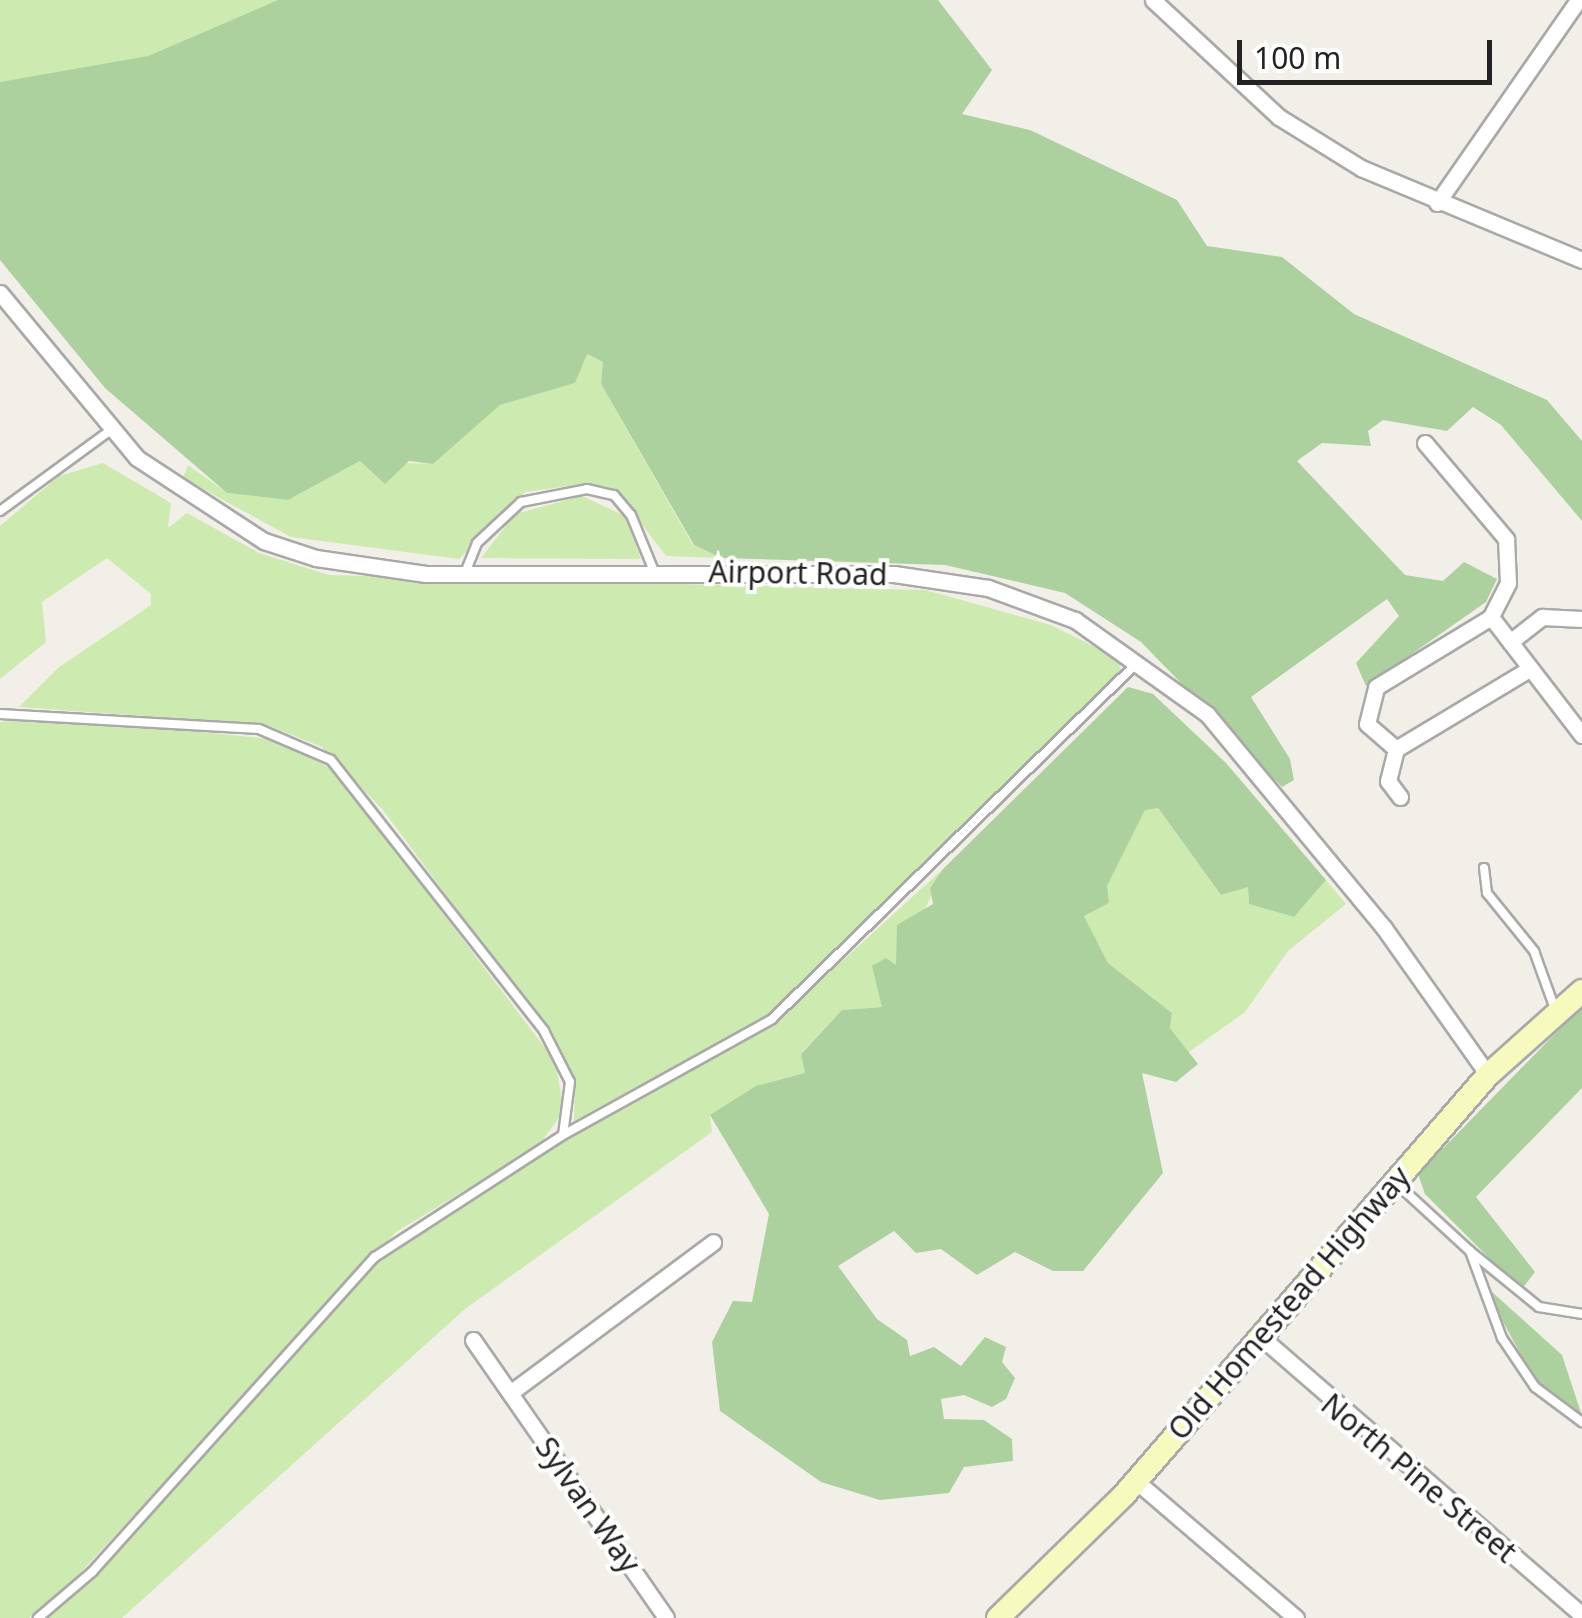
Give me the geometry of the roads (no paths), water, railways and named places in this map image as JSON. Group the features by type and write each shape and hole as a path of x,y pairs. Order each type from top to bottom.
{"main road":[{"name":"Old Homestead Highway","path":"998,1618 1136,1481 1393,1180 1488,1076 1582,991"}],"street":[{"path":"1152,0 1279,117 1437,203 1582,260"},
{"path":"1437,203 1578,0"},
{"name":"Airport Road","path":"0,292 112,429 185,496 264,540 359,566 465,573 894,574 988,588 1075,620 1139,660 1261,774 1488,1076"},
{"path":"1396,749 1367,724 1376,687 1491,617 1508,584 1506,539 1425,443"},
{"path":"1491,617 1526,671 1582,735"},
{"path":"1510,642 1542,617 1582,619"},
{"path":"1400,797 1388,780 1396,749 1526,671"},
{"path":"510,1393 713,1242"},
{"name":"North Pine Street","path":"1261,1336 1582,1616"},
{"name":"Sylvan Way","path":"473,1340 666,1618"},
{"path":"1136,1481 1296,1618"}],"lane":[{"path":"0,511 112,429"},
{"path":"465,573 477,542 521,502 587,489 614,496 631,515 654,571"},
{"path":"38,1618 92,1572 375,1257 562,1135 772,1020 1139,660"},
{"path":"0,714 259,729 331,760 544,1031 570,1082 562,1135"},
{"path":"1484,868 1486,893 1534,951 1557,1013"},
{"path":"1393,1180 1470,1251 1538,1306 1582,1314"},
{"path":"1470,1251 1502,1338 1535,1387 1582,1422"}]}
